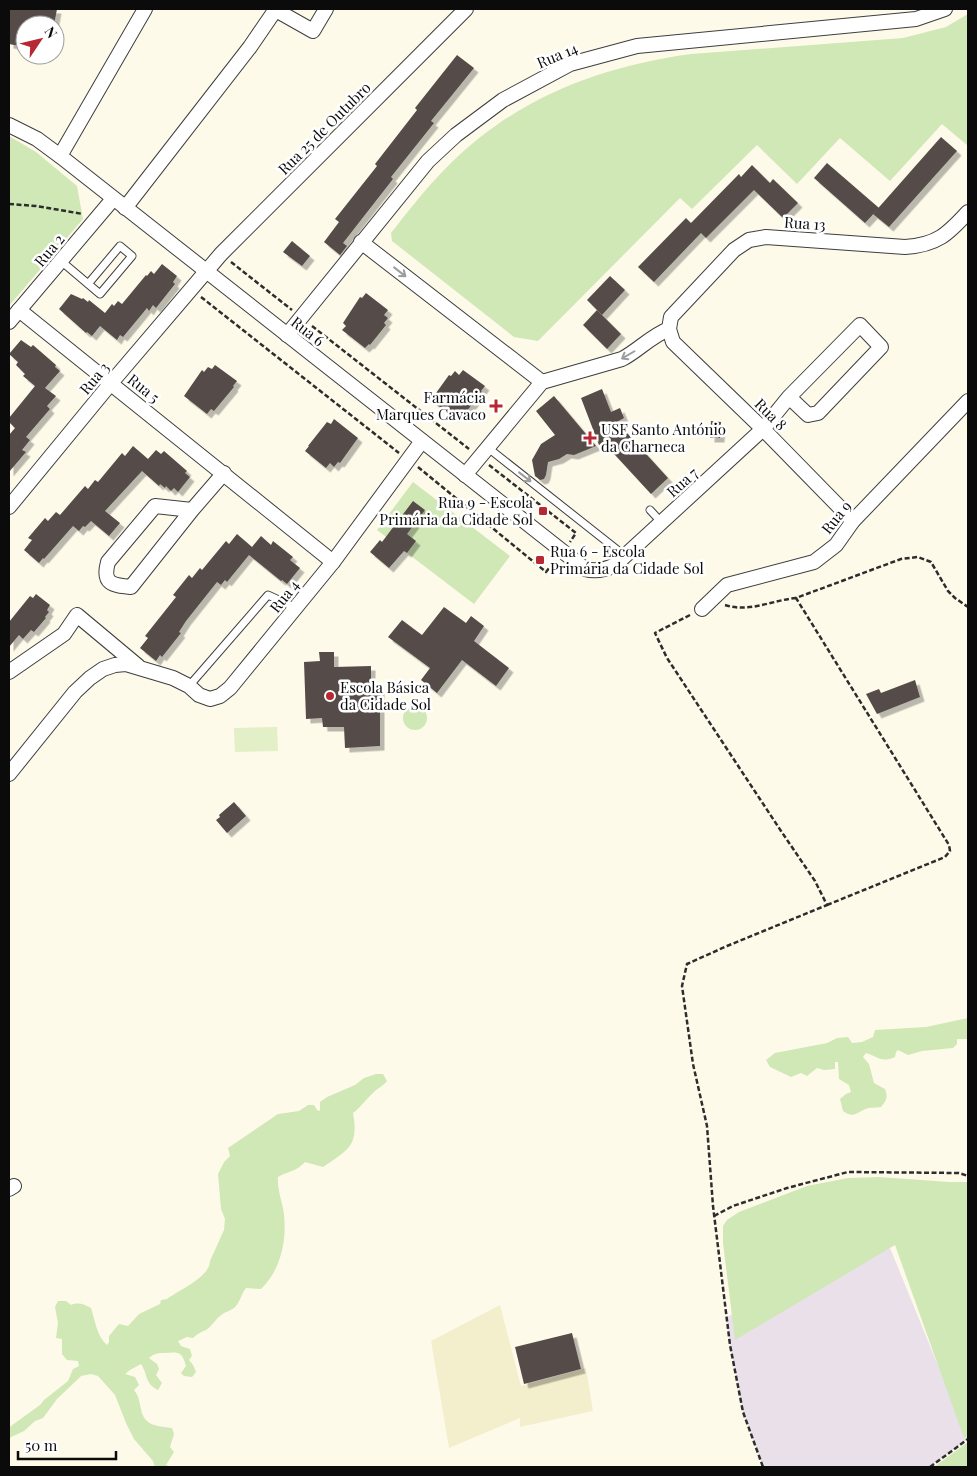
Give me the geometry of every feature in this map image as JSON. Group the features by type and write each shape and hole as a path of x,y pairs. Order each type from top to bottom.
{"street":[{"path":"60,156 145,9"},
{"path":"125,208 250,47 275,9 313,31 326,9"},
{"name":"Rua 25 de Outubro","path":"205,271 466,9"},
{"name":"Rua 14","path":"287,335 428,161 456,135 503,100 570,64 637,46 916,19 945,9"},
{"name":"Rua 6","path":"9,125 38,139 584,569"},
{"name":"Rua 2","path":"9,322 113,199"},
{"name":"Rua 13","path":"669,329 671,317 734,250 749,240 766,237 905,247 922,246 935,241 952,230 968,212"},
{"path":"361,242 542,382"},
{"name":"Rua 3","path":"9,508 205,271"},
{"name":"Rua 5","path":"19,310 333,562"},
{"name":"Rua 7","path":"584,569 592,571 602,570 615,565 764,429 789,397 860,325 881,346 818,413 808,415 789,397"},
{"path":"465,475 481,450 542,382 622,359 632,354 656,334 669,329"},
{"name":"Rua 8","path":"669,329 673,342 764,429 853,521"},
{"name":"Rua 9","path":"702,609 727,585 814,562 836,545 853,521 968,401"},
{"name":"Rua 4","path":"140,668 173,678 189,686 199,695 210,699 220,696 230,688 333,562 422,442"},
{"path":"192,510 155,506 108,562 105,572 107,580 115,586 131,587 224,473"},
{"path":"9,672 64,634 77,615 140,668"},
{"path":"9,774 75,692 90,678 103,669 115,665 126,664 140,668"}],"lane":[{"path":"61,261 88,284 100,294 132,256 120,246 88,284"},
{"path":"481,450 625,556"},
{"path":"650,510 662,522"},
{"path":"189,686 268,595 296,608"}],"path":[{"path":"9,204 36,206 83,214"},
{"path":"226,258 297,314"},
{"path":"196,293 403,456"},
{"path":"306,321 481,450"},
{"path":"413,464 546,572 576,533 489,465"},
{"path":"827,905 815,881 667,658 655,633 702,609 720,603 733,607 748,607 782,599 796,598 901,559 918,557 931,562 948,591 968,607"},
{"path":"763,1467 743,1412 730,1345 714,1216 707,1126 693,1064 682,986 687,964 945,857 950,851 949,844 796,598"},
{"path":"714,1216 734,1206 787,1188 848,1172 959,1173 968,1176"},
{"path":"930,1467 968,1439"}],"shaded area":[{"path":"890,1248 968,1439 930,1467 763,1467 743,1412 726,1317"},
{"path":"500,1305 521,1386 586,1368 593,1411 520,1427 520,1418 449,1448 431,1341"}],"green space":[{"path":"968,14 968,146 942,124 890,181 840,138 797,184 757,145 692,209 680,198 538,341 514,337 392,241 391,233 418,199 448,166 474,142 530,104 560,89 623,67 691,54 903,38 946,27"},
{"path":"9,136 36,152 77,186 83,219 9,306"},
{"path":"413,482 510,556 474,604 377,530"},
{"path":"415,706 424,709 427,718 424,727 415,730 406,727 403,718 406,709"},
{"path":"277,727 278,751 235,752 234,728"},
{"path":"968,1018 968,1039 957,1039 957,1044 953,1048 922,1051 908,1055 898,1050 895,1057 886,1059 880,1059 866,1053 863,1057 869,1064 874,1083 885,1089 886,1098 881,1107 867,1108 854,1114 843,1111 840,1099 851,1092 849,1085 839,1079 838,1062 835,1062 835,1069 824,1070 817,1068 807,1076 801,1073 791,1077 770,1067 766,1060 775,1053 827,1043 837,1038 848,1037 852,1043 862,1042 873,1037 875,1030 926,1027"},
{"path":"376,1074 383,1074 387,1081 353,1113 354,1133 350,1146 323,1167 305,1162 295,1170 278,1177 283,1208 284,1241 279,1262 268,1281 261,1289 246,1288 236,1306 222,1315 208,1328 193,1338 187,1337 178,1341 181,1346 190,1349 192,1356 189,1360 196,1372 192,1377 184,1376 181,1373 186,1366 181,1355 173,1352 153,1355 149,1358 157,1364 159,1369 156,1375 162,1383 158,1390 149,1382 141,1364 125,1374 135,1377 139,1385 134,1390 145,1419 161,1427 172,1428 174,1434 170,1447 174,1452 166,1465 172,1467 155,1467 153,1461 134,1439 115,1395 98,1376 91,1374 81,1376 57,1399 43,1418 35,1421 24,1431 9,1438 11,1426 68,1381 73,1369 79,1366 78,1361 67,1360 62,1354 62,1339 56,1338 58,1323 55,1307 58,1301 66,1301 71,1305 86,1305 91,1308 99,1333 107,1345 109,1336 119,1324 128,1326 139,1314 160,1304 161,1300 167,1299 200,1278 209,1267 224,1230 225,1219 221,1209 218,1174 224,1162 230,1156 228,1148 278,1114 299,1111 308,1105 314,1105 320,1111 320,1102 327,1097"},
{"path":"879,1177 968,1182 968,1435 964,1438 895,1245 735,1340 723,1243 723,1226 727,1220 739,1212 807,1186 848,1178"},
{"path":"968,1442 968,1467 934,1467"}],"building":[{"path":"9,9 57,9 56,15 15,15 15,45 9,44"},
{"path":"457,55 474,68 431,121 434,123 391,177 393,179 343,243 347,246 340,255 324,242 339,222 335,219 377,166 375,164 417,110 415,108"},
{"path":"941,137 957,151 889,227 873,214"},
{"path":"827,163 879,208 865,223 814,178"},
{"path":"752,165 770,183 773,179 798,203 783,218 754,190 706,238 701,233 654,282 638,267 686,218 691,223 739,174 741,177"},
{"path":"292,241 310,256 302,266 283,252"},
{"path":"162,264 177,276 173,282 175,284 156,308 153,305 149,311 147,308 123,337 120,335 117,340 100,326 92,336 86,333 59,309 71,294 88,302 89,300 105,313 112,304 114,306 118,301 122,304 146,275 151,271 154,274"},
{"path":"610,276 625,290 602,315 587,300"},
{"path":"366,293 388,310 384,315 388,318 384,323 386,325 370,345 365,348 342,330 346,326 343,323 360,297 362,298"},
{"path":"597,310 621,334 607,349 583,325"},
{"path":"21,340 31,347 33,345 56,365 55,367 60,371 45,388 56,396 47,406 50,409 26,437 30,440 22,450 26,452 9,472 9,435 15,428 9,422 9,418 35,386 23,376 25,374 16,365 18,362 9,354"},
{"path":"215,365 237,381 214,411 211,409 207,414 184,396 202,370 204,372 208,367 212,369"},
{"path":"463,370 485,386 462,417 457,414 454,418 431,400 449,375 451,376 455,371 459,375"},
{"path":"602,389 611,412 620,408 624,418 617,422 668,478 651,494 604,443 599,445 581,398"},
{"path":"554,396 596,446 574,455 567,454 559,459 548,462 546,475 544,479 540,480 535,476 532,460 541,444 555,435 536,411"},
{"path":"334,419 358,438 340,463 338,462 334,467 330,463 326,468 305,451 327,422 331,424"},
{"path":"711,421 721,422 720,438 710,438"},
{"path":"133,446 148,459 156,450 161,454 164,451 187,471 185,473 190,477 178,492 174,488 171,491 166,486 165,488 160,484 159,486 142,471 105,511 120,523 109,536 91,521 79,531 73,526 39,563 24,550 32,540 28,538 45,518 48,521 56,512 60,515 85,486 88,489 95,480 98,482 122,453 125,456"},
{"path":"413,501 425,510 407,534 416,541 407,553 404,551 389,568 370,552 380,540 382,542"},
{"path":"237,534 252,547 261,536 271,545 273,541 293,557 290,560 300,568 287,584 249,555 227,582 225,580 221,585 217,582 186,621 179,632 181,633 162,657 160,655 156,661 140,648 148,638 145,636 176,597 173,595 189,575 192,578 200,568 202,570 226,541 229,544"},
{"path":"36,594 50,605 46,618 34,632 31,630 23,639 19,635 9,647 9,622 30,596 33,598"},
{"path":"444,607 466,623 471,616 484,626 474,641 509,668 496,686 462,660 437,693 421,680 430,668 388,637 402,620 422,635"},
{"path":"319,652 334,652 334,667 371,666 371,688 380,688 380,746 345,748 344,727 323,727 322,718 306,719 304,662 320,661"},
{"path":"915,680 920,697 877,714 866,694 879,689 881,693"},
{"path":"234,802 246,816 227,833 216,820"},
{"path":"572,1333 581,1369 524,1384 515,1347"}],"place":[{"name":"Farmácia Marques Cavaco","path":"496,406"},
{"name":"USF Santo António da Charneca","path":"590,438"},
{"name":"Rua 9 - Escola Primária da Cidade Sol","path":"543,511"},
{"name":"Rua 6 - Escola Primária da Cidade Sol","path":"540,560"},
{"name":"Escola Básica da Cidade Sol","path":"330,696"}]}
